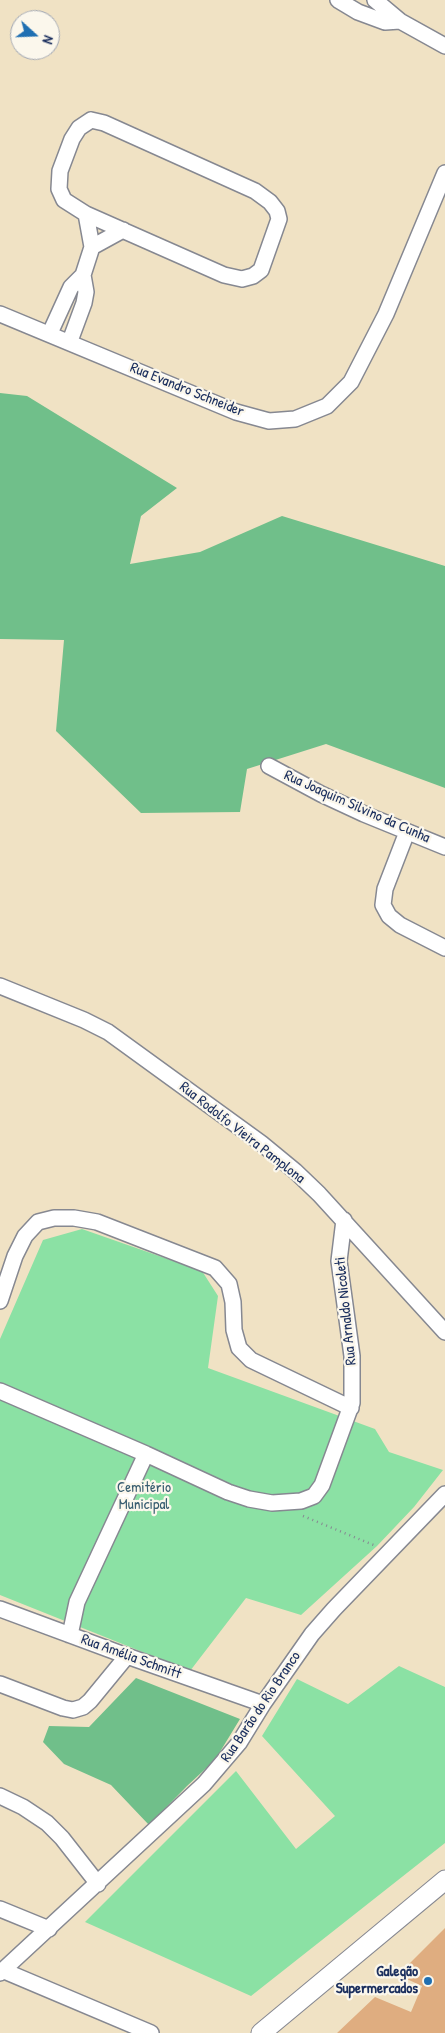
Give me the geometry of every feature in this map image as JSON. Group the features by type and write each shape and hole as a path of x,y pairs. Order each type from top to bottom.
{"main road":[{"path":"260,2033 445,1880"}],"street":[{"path":"338,0 358,12 386,22 400,21"},
{"path":"375,0 400,21 445,46"},
{"path":"90,120 104,122 255,191 270,202 277,211 279,219 266,261 261,270 254,276 242,279 224,275 86,214 64,200 59,188 60,171 72,139 79,128 90,120"},
{"name":"Rua Evandro Schneider","path":"0,314 70,341 236,412 269,420 296,420 327,406 351,382 368,352 445,173"},
{"path":"50,333 71,287 83,275 92,248 86,214"},
{"path":"92,248 123,230"},
{"path":"70,341 84,303 86,292 83,275"},
{"name":"Rua Joaquim Silvino da Cunha","path":"269,766 321,794 445,847"},
{"path":"407,832 385,888 383,905 389,916 400,925 445,948"},
{"name":"Rua Rodolfo Vieira Pamplona","path":"0,986 84,1020 108,1032 261,1143 295,1171 344,1220 445,1332"},
{"path":"0,1301 15,1256 25,1236 38,1222 54,1218 74,1218 97,1222 215,1268 228,1284 233,1302 234,1330 239,1348 251,1360 352,1405 322,1484 314,1496 301,1501 272,1503 249,1499 228,1492 146,1454 0,1391"},
{"name":"Rua Arnaldo Nicoleti","path":"344,1220 339,1261 352,1356 352,1405"},
{"path":"70,1635 77,1602 146,1454"},
{"name":"Rua Barão do Rio Branco","path":"1,1972 204,1784 239,1743 262,1704 317,1628 445,1494"},
{"name":"Rua Amélia Schmitt","path":"0,1609 262,1704"},
{"path":"0,1684 73,1710 83,1707 90,1701 127,1656"},
{"path":"0,1796 23,1807 47,1823 62,1838 98,1884"},
{"path":"0,1910 49,1929"},
{"path":"1,1972 151,2033"}],"path":[{"path":"298,1514 390,1550"}],"green space":[{"path":"0,393 27,396 177,488 141,516 130,564 200,552 282,516 445,566 445,788 326,744 247,769 240,812 141,813 56,731 64,640 0,639"},
{"name":"Cemitério Municipal","path":"82,1229 202,1271 218,1296 208,1368 375,1429 389,1452 443,1470 414,1507 377,1546 301,1615 246,1598 190,1671 0,1595 0,1339 43,1240"},
{"path":"399,1666 445,1687 445,1843 251,1996 85,1922 236,1771 296,1849 335,1816 262,1736 297,1679 348,1704"},
{"path":"136,1678 240,1719 215,1760 149,1825 111,1785 64,1764 43,1742 49,1726 89,1727"}],"building":[{"name":"Galegão Supermercados","path":"445,1928 445,2033 337,2033 375,1997 411,2012 422,1986 398,1975"}],"place":[{"name":"Galegão Supermercados","path":"428,1981"}]}
